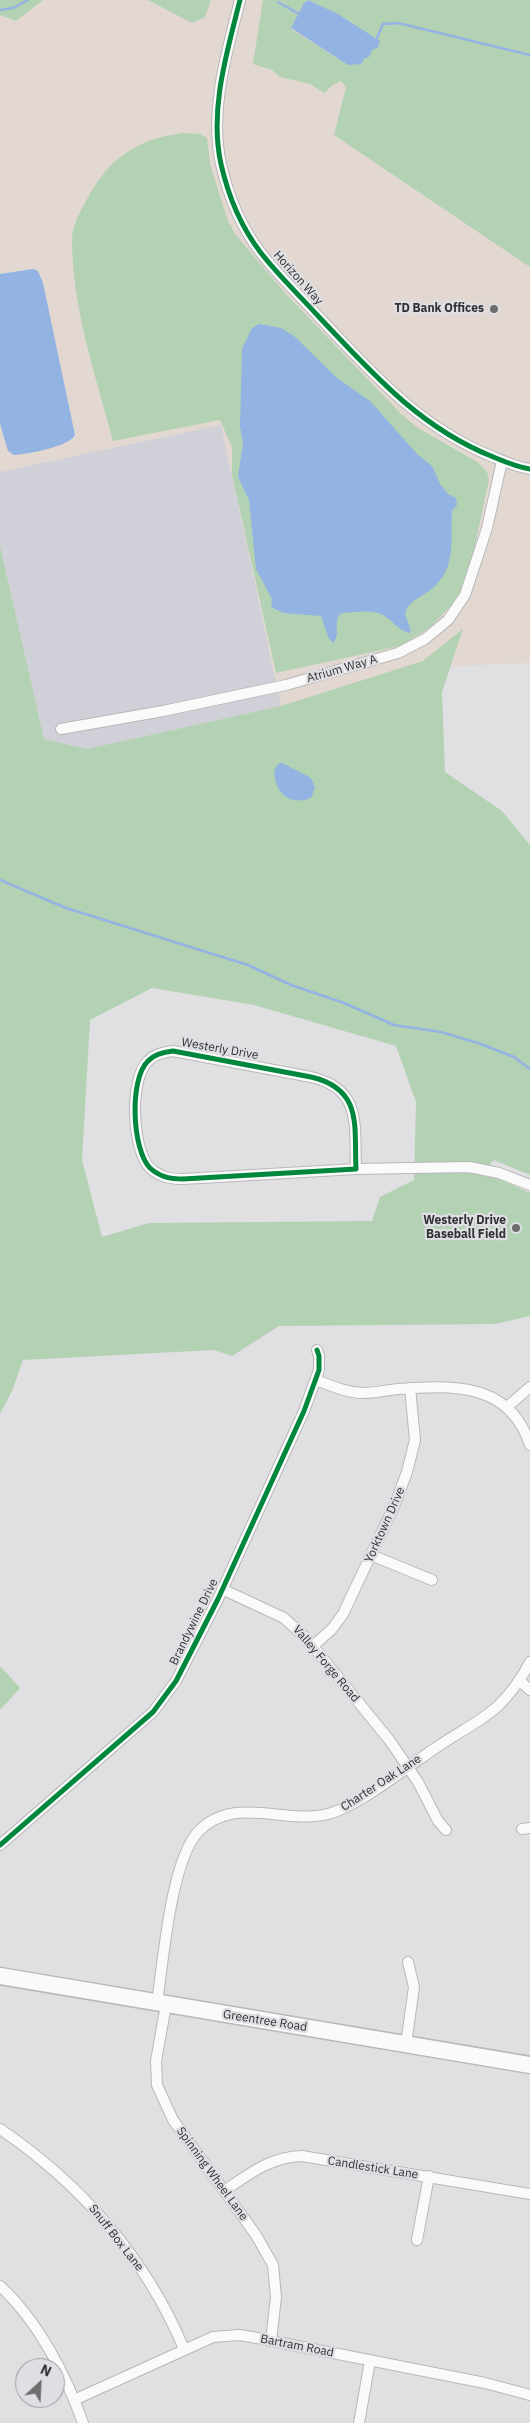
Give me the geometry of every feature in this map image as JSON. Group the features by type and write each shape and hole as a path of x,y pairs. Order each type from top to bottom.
{"main road":[{"name":"Greentree Road","path":"0,1976 530,2065"}],"street":[{"name":"Horizon Way","path":"240,0 221,86 217,121 218,146 224,177 235,208 248,232 261,252 339,338 416,414 462,443 502,461 530,469"},
{"name":"Atrium Way A","path":"61,729 169,710 286,685 398,653 425,639 448,620 465,595 488,528 502,461"},
{"name":"Westerly Drive","path":"356,1169 351,1105 344,1092 333,1083 311,1076 173,1051 162,1052 150,1059 139,1074 136,1088 136,1106 142,1154 151,1168 166,1178 262,1176 356,1169 469,1167 499,1173 530,1185"},
{"name":"Brandywine Drive","path":"0,1845 161,1703 189,1658 299,1423 316,1380 320,1362 317,1350"},
{"path":"316,1380 356,1393 458,1386 481,1391 507,1407 520,1422 530,1445"},
{"path":"507,1407 530,1387"},
{"name":"Yorktown Drive","path":"313,1646 332,1629 343,1614 400,1493 415,1440 410,1388"},
{"path":"371,1555 432,1580"},
{"name":"Valley Forge Road","path":"222,1589 284,1618 313,1646 372,1718 408,1766 438,1821 446,1830"},
{"name":"Charter Oak Lane","path":"161,2004 177,1876 184,1853 197,1832 216,1818 236,1813 316,1816 337,1811 490,1713 507,1697 520,1680 530,1662"},
{"path":"520,1680 530,1690"},
{"path":"406,2044 414,1987 408,1962"},
{"name":"Spinning Wheel Lane","path":"161,2004 156,2061 157,2085 173,2120 256,2235 273,2265 276,2297 271,2341"},
{"name":"Snuff Box Lane","path":"0,2129 45,2161 75,2188 112,2229 164,2307 184,2349"},
{"name":"Candlestick Lane","path":"224,2191 268,2162 290,2156 302,2156 530,2194"},
{"path":"417,2240 429,2176"},
{"path":"0,2286 40,2336 56,2362 83,2423"},
{"name":"Bartram Road","path":"74,2400 213,2337 239,2334 485,2384 530,2395"},
{"path":"358,2423 370,2361"}],"shaded area":[{"path":"0,0 530,0 530,663 429,667 0,818"},
{"path":"221,425 281,706 87,749 44,739 0,546 0,472"}],"green space":[{"path":"0,0 43,0 16,21 0,15"},
{"path":"148,0 211,0 205,17 192,23"},
{"path":"263,0 307,0 291,29 348,65 371,36 346,19 308,0 530,0 530,267 334,135 346,87 341,81 334,84 324,93 310,84 280,77 272,70 253,64"},
{"path":"184,133 200,134 207,138 210,163 228,221 235,234 286,294 401,414 418,428 479,463 487,472 489,480 470,568 462,588 452,605 429,628 400,646 276,673 232,475 232,447 220,420 113,441 80,316 73,265 73,230 79,214 95,186 114,162 138,146 152,140"},
{"path":"0,546 44,739 87,749 281,706 423,661 463,629 442,692 445,772 502,811 530,845 530,1175 494,1160 485,1169 486,1176 504,1181 530,1193 530,1316 495,1324 279,1326 232,1356 214,1350 23,1360 12,1391 0,1414","holes":["152,988 254,1005 396,1046 416,1102 414,1180 380,1197 372,1221 149,1223 102,1237 82,1160 90,1020"]},
{"path":"0,1666 20,1688 0,1710"}],"water":[{"path":"308,0 338,14 380,41 378,47 372,50 369,57 365,58 361,64 348,65 291,28 304,3"},
{"path":"33,269 38,271 43,283 75,435 65,443 56,446 14,455 8,451 0,424 0,274"},
{"path":"259,324 281,328 294,336 337,378 370,401 418,455 432,466 440,484 448,494 456,498 457,505 452,511 451,551 447,569 435,586 407,608 405,614 411,631 409,633 381,614 365,612 342,613 337,620 337,636 333,643 329,639 321,616 283,613 271,607 272,599 256,569 249,500 238,477 243,443 240,427 242,349 252,328"},
{"path":"282,763 311,778 315,787 311,798 303,800 290,799 280,791 274,771 278,764"}],"waterway":[{"path":"0,10 13,8 28,0"},
{"path":"278,2 299,14"},
{"path":"376,40 383,24 398,23 530,55"},
{"path":"0,880 66,908 248,965 291,985 344,1003 394,1025 441,1032 481,1044 514,1057 530,1069"}],"cycle path":[{"path":"240,0 221,81 217,123 218,144 224,176 231,199 247,232 261,253 282,277 358,358 377,378 419,414 465,444 505,462 530,469"},
{"path":"173,1051 311,1077 340,1090 348,1100 355,1124 356,1169 183,1179 169,1178 158,1174 150,1168 139,1146 136,1131 136,1098 142,1070 148,1061 156,1055 173,1051"},
{"path":"0,1845 153,1712 176,1681 218,1599 304,1411 319,1370 317,1350"}],"place":[{"name":"TD Bank Offices","path":"494,309"},
{"name":"Westerly Drive Baseball Field","path":"516,1228"}]}
